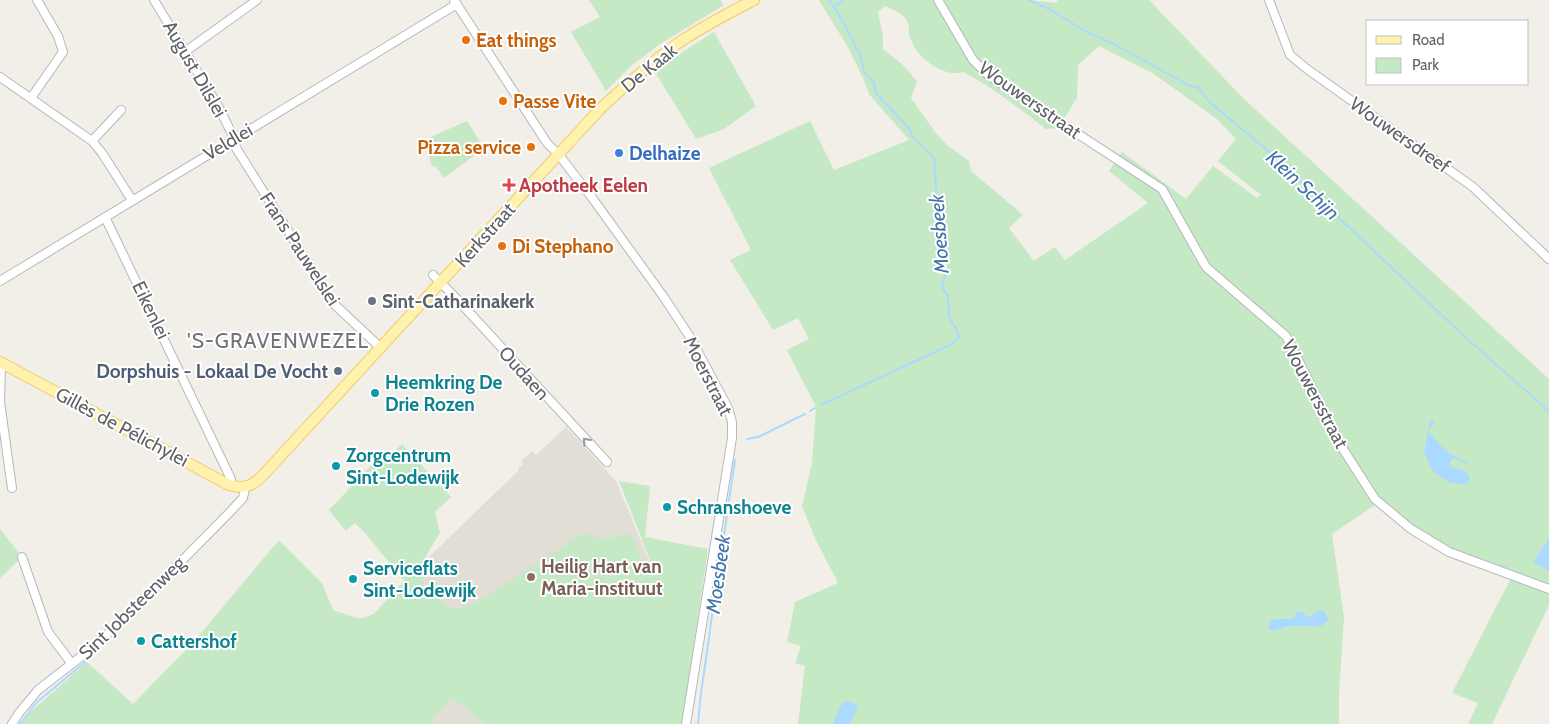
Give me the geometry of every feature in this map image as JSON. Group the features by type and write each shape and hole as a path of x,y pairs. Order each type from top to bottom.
{"main road":[{"name":"De Kaak","path":"558,155 601,108 639,73 674,46 704,27 754,0"},
{"name":"Kerkstraat","path":"245,488 259,480 558,155"},
{"name":"Gillès de Pélichylei","path":"1,362 230,482 245,488"}],"street":[{"path":"31,98 63,52 58,36 37,0"},
{"name":"August Dilslei","path":"154,0 218,106 234,138"},
{"path":"186,52 257,0"},
{"name":"Wouwersstraat","path":"938,0 973,60 988,75 1162,189 1206,267 1286,336 1343,449 1375,499 1411,529 1449,552 1549,589"},
{"name":"Wouwersdreef","path":"1269,0 1290,55 1473,187 1549,259"},
{"name":"Moerstraat","path":"455,2 547,143 593,199 663,296 690,337 728,408 732,422 732,438 686,724"},
{"name":"Veldlei","path":"0,281 455,2"},
{"path":"0,77 92,141 102,153 132,200"},
{"path":"92,141 121,110"},
{"name":"Frans Pauwelslei","path":"234,138 236,148 327,294 340,311 381,348"},
{"name":"Eikenlei","path":"105,217 230,482"},
{"name":"Oudaen","path":"433,276 607,462"},
{"path":"1,362 0,402 12,488"},
{"name":"Sint Jobsteenweg","path":"12,724 38,690 96,645 230,512 237,494 245,488"},
{"path":"22,558 48,632 72,664"}],"shaded area":[{"name":"Heilig Hart van Maria-instituut","path":"566,427 616,481 654,572 631,724 404,581 519,470 518,468 523,464 521,461 532,451 536,455"},
{"path":"451,698 486,724 429,724"}],"green space":[{"path":"589,0 720,0 724,5 660,44 632,65 606,91 571,32 600,17"},
{"path":"819,0 1030,0 1057,3 1058,0 1149,0 1245,100 1549,379 1549,538 1533,562 1549,571 1549,589 1535,587 1549,595 1549,605 1492,724 1468,724 1478,703 1452,693 1511,578 1409,531 1375,505 1332,534 1344,617 1339,724 798,724 805,666 795,663 801,646 787,642 795,602 838,583 815,538 802,506 812,463 816,407 787,350 809,339 798,318 773,330 730,260 751,250 709,168 810,121 834,170 909,140 869,94 849,49","holes":["885,6 905,18 914,47 926,60 940,70 956,73 964,72 975,78 1046,129 1058,128 1077,98 1078,65 1099,46 1154,74 1217,119 1236,139 1218,161 1261,195 1257,198 1213,166 1186,199 1122,152 1109,171 1148,203 1065,260 1055,247 1034,261 1009,228 1023,215 971,171 969,161 948,146 935,132 911,98 917,81 903,65 883,49 883,36 878,12"]},
{"path":"714,32 756,106 724,129 696,139 655,72"},
{"path":"467,121 484,148 444,178 436,166 433,167 424,140"},
{"path":"402,444 451,497 435,512 440,533 425,559 422,580 426,588 442,603 451,608 459,608 476,603 584,533 601,539 627,535 631,532 645,572 653,568 619,481 650,486 645,537 708,549 682,724 486,724 451,698 429,724 21,724 28,714 87,662 133,704 191,645 279,540 322,583 333,610 360,619 374,614 404,581 355,523 346,531 329,510 384,452 388,457"},
{"path":"0,529 22,557 0,578"}],"water":[{"path":"1430,420 1435,422 1429,429 1429,432 1439,443 1449,453 1471,465 1453,458 1449,464 1451,467 1467,473 1470,478 1466,484 1450,483 1434,472 1429,464 1424,452"},
{"path":"1549,538 1549,571 1533,562"},
{"path":"1320,610 1325,612 1329,620 1321,626 1288,626 1271,631 1268,628 1270,621 1295,617 1297,611 1304,612 1305,615 1310,617"},
{"path":"848,701 858,706 850,724 833,724 840,707 844,702"}],"waterway":[{"name":"Moesbeek","path":"829,0 834,7 844,0"},
{"name":"Klein Schijn","path":"1029,0 1188,85 1199,88 1209,102 1267,150 1465,337 1549,411"},
{"name":"Moesbeek","path":"821,405 950,345 959,338 949,317 948,297 942,287 945,274 940,250 934,158 912,136 909,128 876,93 874,82 864,72 861,57 834,7"},
{"name":"Moesbeek","path":"810,411 815,408"},
{"name":"Moesbeek","path":"747,439 758,437 805,414"},
{"name":"Moesbeek","path":"710,629 735,460"},
{"name":"Moesbeek","path":"698,724 710,631"},
{"path":"20,724 36,703 90,658"}],"place":[{"name":"Eat things","path":"466,40"},
{"name":"Passe Vite","path":"503,101"},
{"name":"Pizza service","path":"531,147"},
{"name":"Delhaize","path":"619,153"},
{"name":"Apotheek Eelen","path":"509,185"},
{"name":"Di Stephano","path":"502,246"},
{"name":"Sint-Catharinakerk","path":"372,301"},
{"name":"Dorpshuis - Lokaal De Vocht","path":"338,371"},
{"name":"Heemkring De Drie Rozen","path":"375,393"},
{"name":"Zorgcentrum Sint-Lodewijk","path":"336,466"},
{"name":"Schranshoeve","path":"667,507"},
{"name":"Heilig Hart van Maria-instituut","path":"531,577"},
{"name":"Serviceflats Sint-Lodewijk","path":"353,579"},
{"name":"Cattershof","path":"141,641"}],"district":[{"name":"'S-GRAVENWEZEL","path":"278,340"}]}
